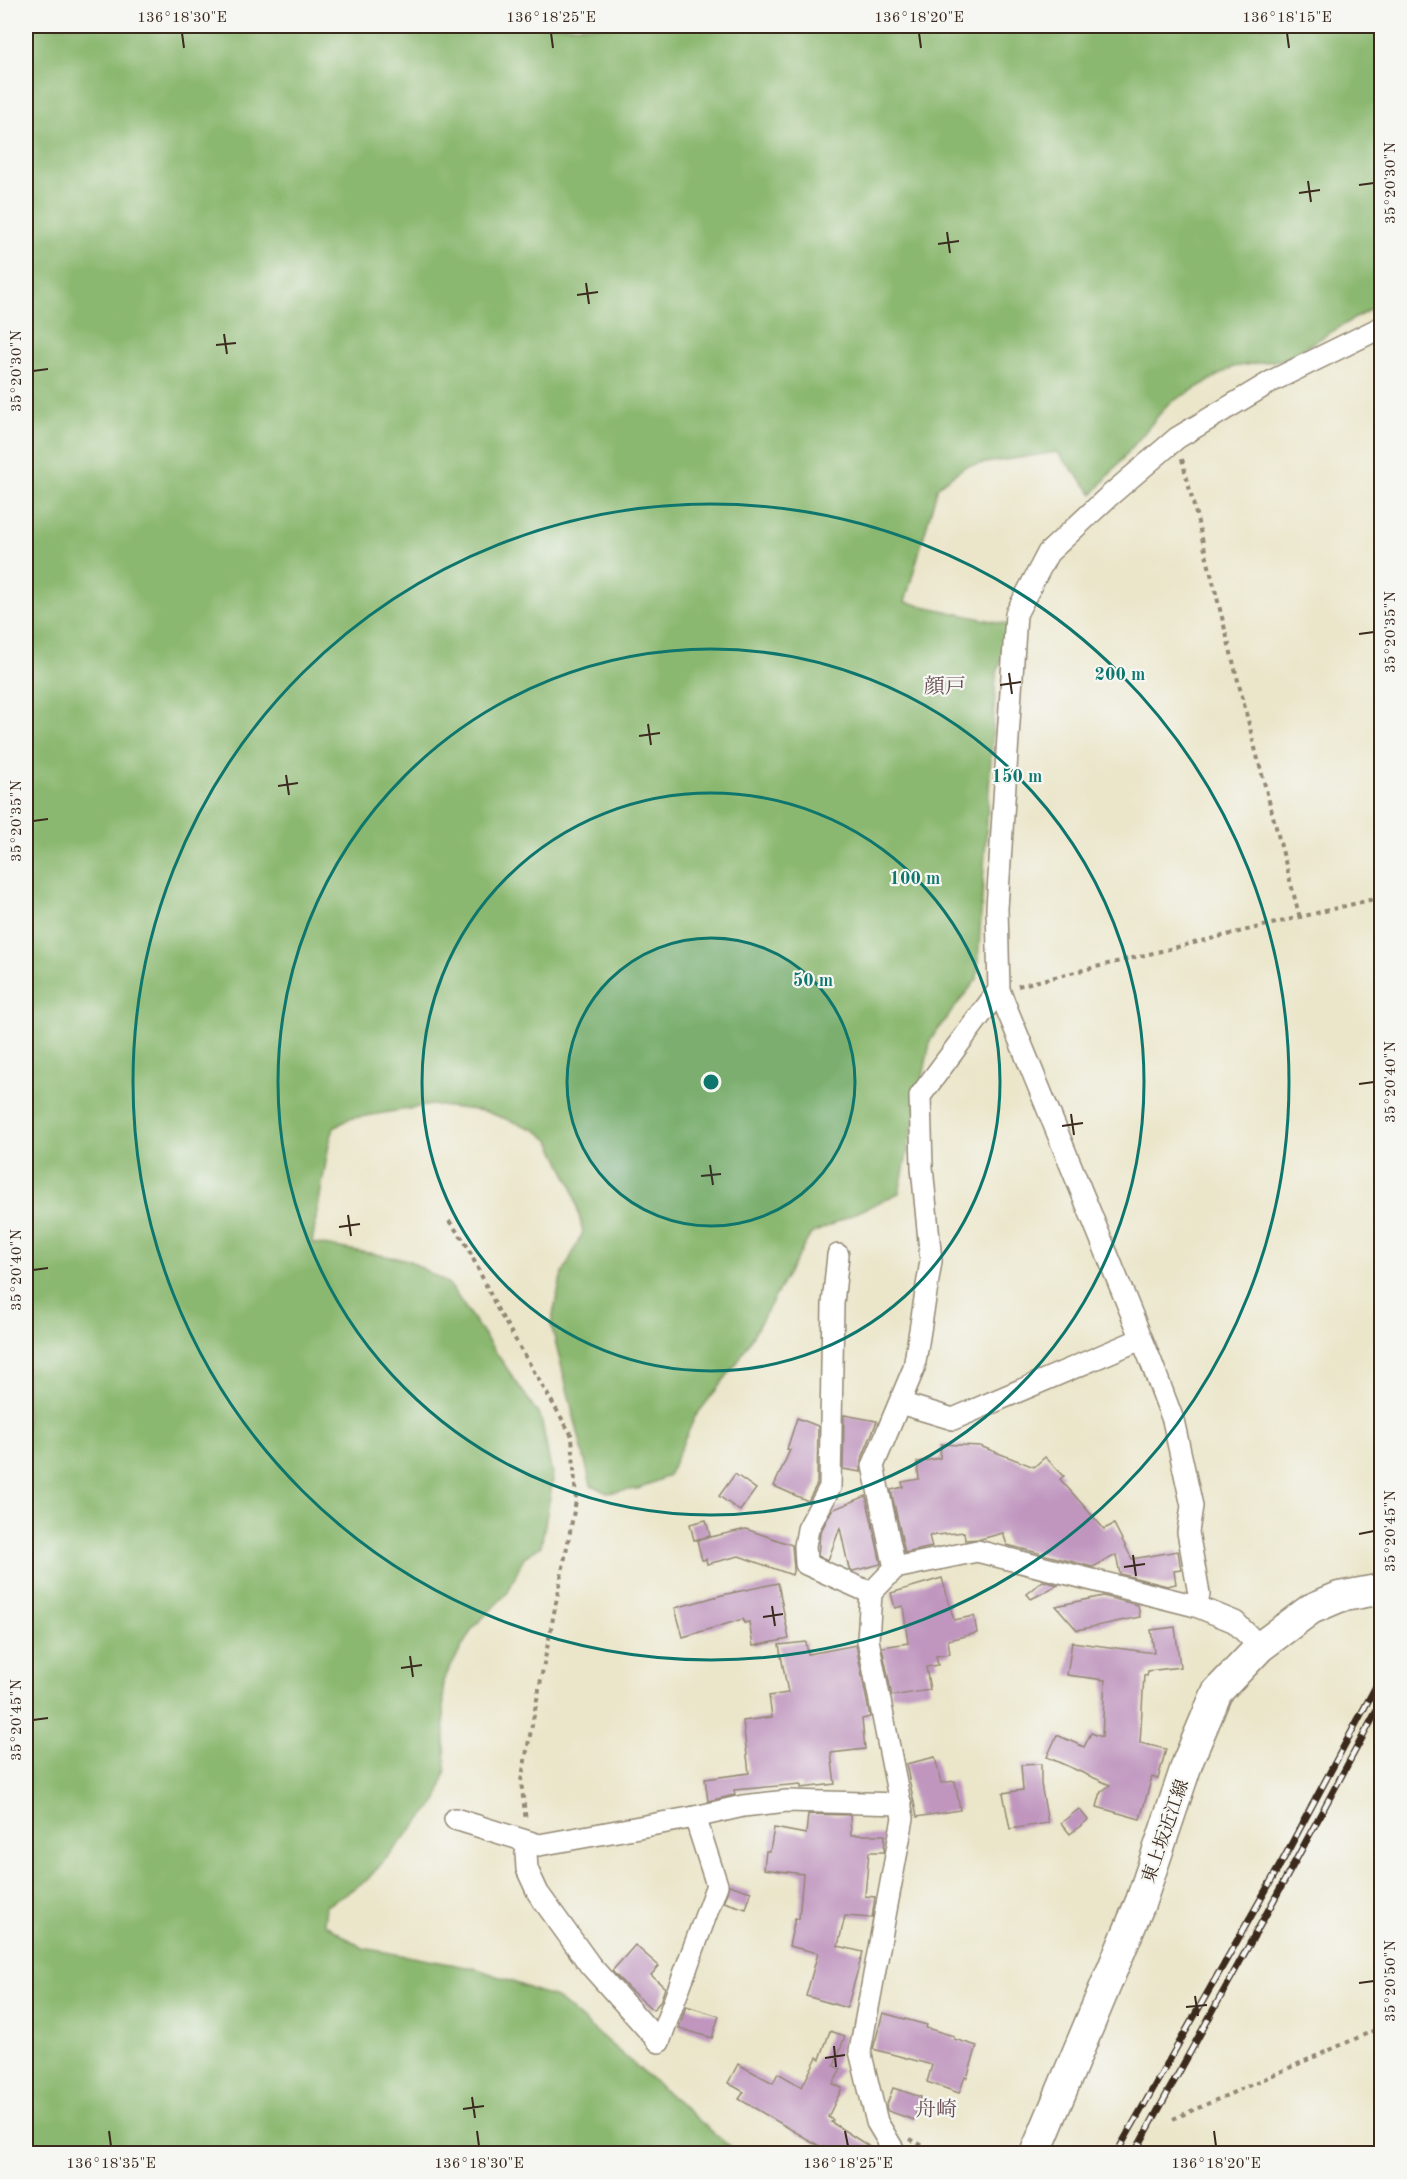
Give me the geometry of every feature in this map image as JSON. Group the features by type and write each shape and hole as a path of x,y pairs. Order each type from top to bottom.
{"main road":[{"name":"東上坂近江線","path":"1035,2154 1140,1901 1188,1761 1217,1692 1260,1647 1311,1609 1339,1597 1382,1588"}],"street":[{"path":"1196,1606 1199,1594 1188,1532 1192,1506 1173,1420 999,990 997,908 1016,614 1048,553 1108,497 1177,438 1274,380 1382,327"},
{"path":"895,1568 873,1466 914,1368 931,1260 922,1167 920,1096 999,990"},
{"path":"838,1255 833,1304 830,1487 808,1529 804,1546 806,1564 871,1593"},
{"path":"900,1403 953,1419 1141,1339"},
{"path":"896,2154 877,2122 860,2051 903,1818 868,1640 871,1593 895,1568 977,1551 1196,1606 1235,1622 1260,1647"},
{"path":"455,1820 539,1845 695,1818 743,1806 787,1801 901,1804"},
{"path":"529,1842 526,1854 527,1869 538,1893 590,1965 658,2042 717,1885 695,1818"}],"path":[{"path":"1177,438 1300,918"},
{"path":"999,990 1382,897"},
{"path":"449,1221 465,1242 498,1310 572,1436 576,1501 521,1781 529,1842"},
{"path":"1173,2119 1382,2027"}],"green space":[{"path":"26,26 1381,26 1381,303 1285,359 1233,367 1168,404 1093,494 1057,452 966,466 938,486 905,602 1010,625 996,678 977,979 931,1038 899,1193 811,1234 737,1363 695,1417 668,1476 638,1489 607,1493 591,1485 551,1324 561,1277 583,1232 572,1186 550,1141 536,1130 484,1111 431,1105 348,1119 334,1128 329,1144 312,1243 408,1260 449,1284 541,1418 553,1480 541,1546 524,1557 508,1592 472,1629 443,1681 446,1769 438,1800 367,1880 326,1906 324,1924 363,1948 478,1969 558,1999 737,2153 26,2154"}],"building":[{"path":"844,1415 877,1421 861,1461 861,1472 843,1469"},
{"path":"797,1418 818,1426 817,1484 808,1501 774,1486 790,1450 787,1449"},
{"path":"941,1444 980,1446 1034,1467 1045,1457 1064,1476 1060,1479 1104,1529 1114,1524 1132,1559 1178,1551 1181,1570 1174,1571 1176,1584 1167,1586 1120,1574 1116,1555 1093,1567 1007,1545 1003,1533 981,1539 965,1540 964,1532 929,1536 932,1547 905,1553 891,1490 903,1487 902,1482 919,1479 917,1462 940,1458"},
{"path":"735,1474 756,1489 740,1511 719,1496"},
{"path":"866,1496 881,1564 853,1571 849,1569 840,1528 828,1560 818,1556 820,1533 832,1510"},
{"path":"706,1520 710,1536 694,1540 690,1524"},
{"path":"746,1529 792,1545 794,1568 792,1575 739,1556 707,1564 706,1559 702,1560 697,1540"},
{"path":"942,1578 954,1620 974,1616 977,1633 948,1640 950,1654 936,1656 938,1665 926,1667 930,1690 892,1696 882,1647 908,1643 903,1606 895,1608 891,1593"},
{"path":"1043,1581 1058,1585 1031,1599 1027,1594"},
{"path":"778,1583 789,1639 753,1646 749,1622 744,1623 743,1619 683,1637 675,1608"},
{"path":"1103,1596 1138,1605 1140,1617 1077,1630 1056,1606"},
{"path":"1175,1627 1180,1667 1148,1671 1147,1676 1144,1675 1140,1743 1166,1749 1158,1779 1152,1777 1140,1819 1097,1807 1101,1792 1110,1785 1047,1757 1057,1735 1084,1747 1091,1733 1102,1737 1105,1680 1067,1675 1072,1642 1154,1653 1151,1630"},
{"path":"806,1642 808,1654 856,1645 870,1717 862,1719 865,1749 831,1753 835,1784 801,1788 801,1784 734,1790 735,1795 708,1801 705,1779 749,1773 743,1721 772,1717 769,1696 788,1693 779,1645"},
{"path":"935,1757 941,1783 955,1781 960,1810 917,1817 906,1764"},
{"path":"1041,1764 1041,1784 1048,1823 1010,1829 1003,1793 1023,1790 1021,1765"},
{"path":"1079,1809 1088,1820 1070,1834 1061,1823"},
{"path":"808,1814 850,1815 851,1835 885,1835 884,1852 869,1852 865,1896 875,1897 872,1918 845,1916 838,1946 863,1952 847,2008 806,1996 818,1953 789,1946 795,1918 799,1919 803,1874 764,1869 766,1851 770,1851 774,1828 806,1834"},
{"path":"729,1885 751,1892 746,1909 724,1902"},
{"path":"635,1945 659,1966 651,1975 665,1988 660,2002 653,2010 612,1971"},
{"path":"686,2006 719,2016 712,2038 679,2028"},
{"path":"883,2013 927,2025 926,2028 977,2046 967,2078 965,2077 959,2093 927,2082 932,2065 873,2049"},
{"path":"830,2031 845,2036 834,2066 841,2069 833,2084 842,2088 828,2117 833,2120 831,2122 881,2154 833,2154 739,2099 744,2092 728,2083 738,2064 773,2083 778,2073 802,2087 817,2057 820,2059"},
{"path":"893,2088 921,2097 914,2120 888,2111 886,2107"}],"railway":[{"path":"1116,2154 1284,1858 1382,1675"},
{"path":"1134,2154 1382,1701"}],"district":[{"name":"顔戸","path":"945,686"},
{"name":"舟崎","path":"936,2109"}]}
